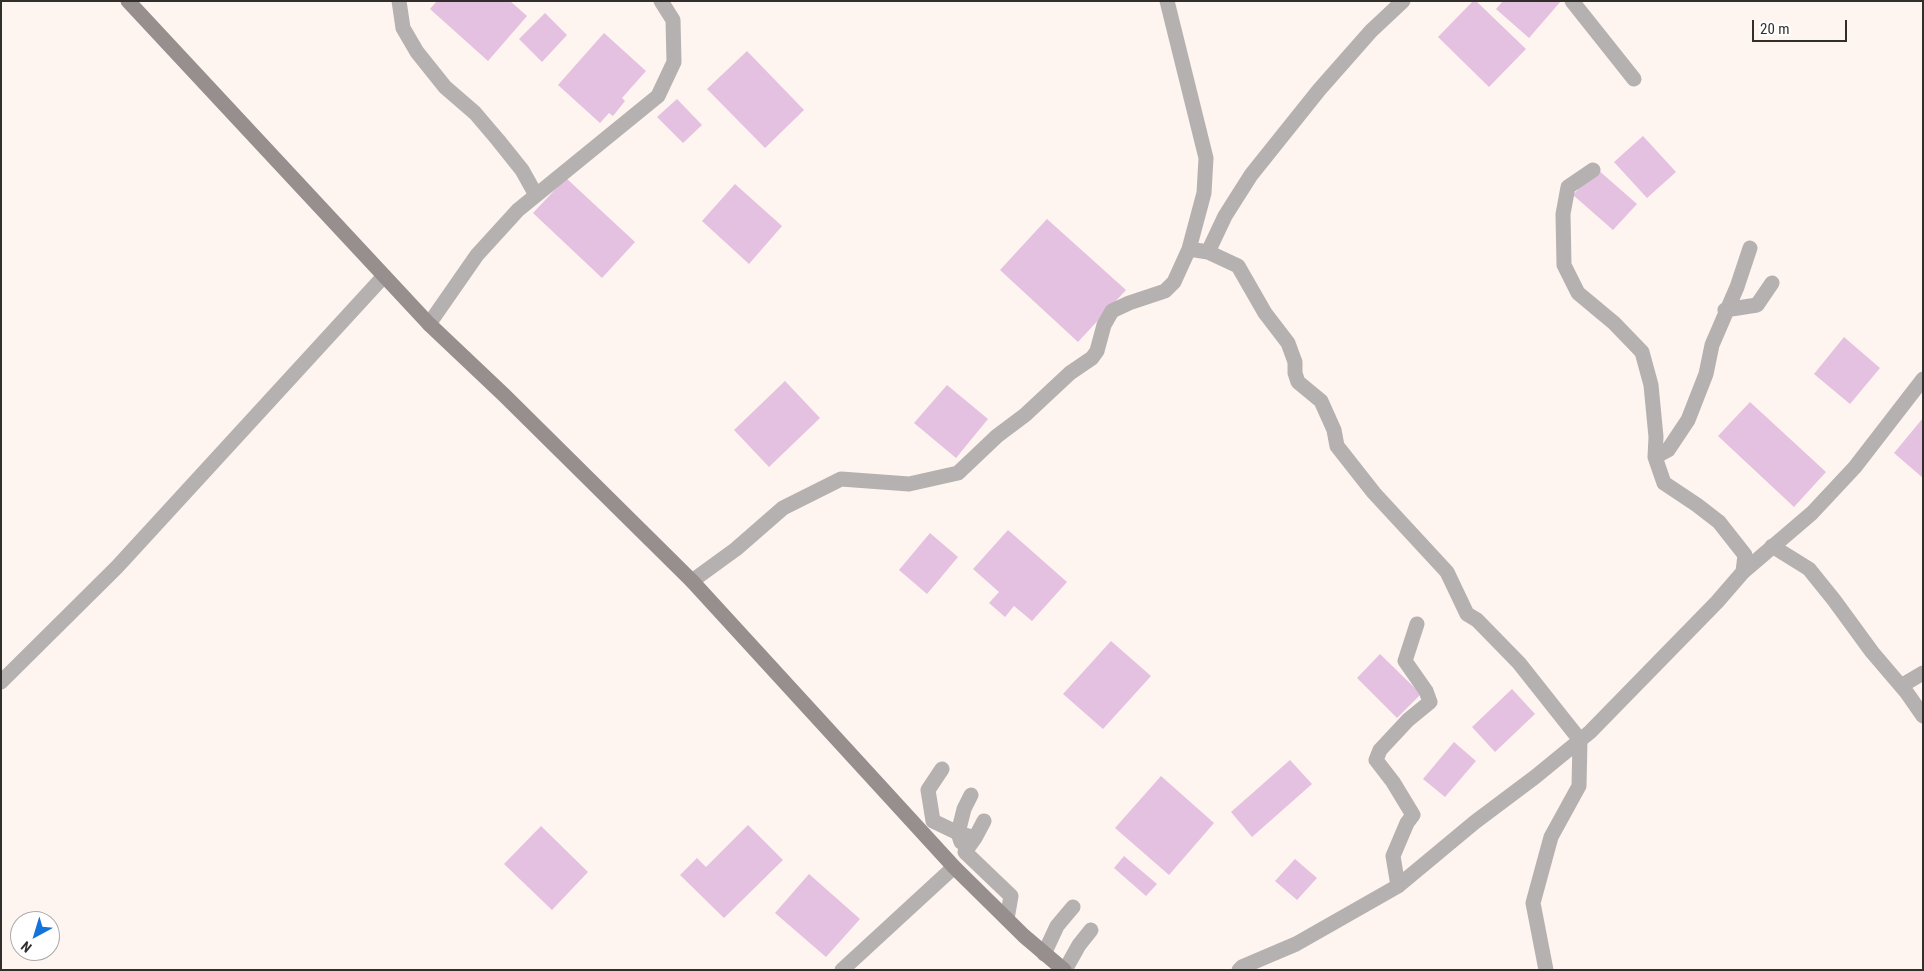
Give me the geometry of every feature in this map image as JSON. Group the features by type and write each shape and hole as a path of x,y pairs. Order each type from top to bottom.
{"street":[{"path":"128,1 429,324 504,395 692,581 954,867 1007,919 1044,954 1065,970 1079,945 1091,930"},
{"path":"400,1 403,28 417,52 445,87 475,113 498,140 522,170 536,195"},
{"path":"429,324 477,255 518,210 658,96 674,62 673,20 661,1"},
{"path":"692,581 736,549 783,508 841,479 908,484 958,473 997,436 1026,415 1070,373 1092,358 1098,351 1104,326 1112,311 1128,303 1166,291 1174,282 1189,249 1204,193 1206,158 1167,1"},
{"path":"1208,252 1225,216 1251,175 1319,90 1372,31 1403,1"},
{"path":"1572,1 1634,79"},
{"path":"1593,170 1568,187 1563,214 1564,265 1578,293 1614,323 1642,352 1652,385 1656,437 1655,457 1664,483 1698,505 1719,522 1745,555 1743,572"},
{"path":"1655,457 1668,450 1688,420 1706,374 1712,345 1725,310 1737,287 1750,248"},
{"path":"1189,249 1208,252 1238,266 1265,313 1288,343 1295,362 1295,373 1298,382 1321,401 1334,430 1337,446 1374,493 1447,572 1467,614 1477,620 1519,663 1580,740 1578,786 1550,837 1533,902 1546,970"},
{"path":"1,682 117,567 384,276"},
{"path":"1725,310 1757,305 1772,283"},
{"path":"1239,970 1296,944 1398,886 1475,822 1536,777 1590,732 1717,602 1743,572 1812,513 1855,467 1923,379"},
{"path":"1772,546 1809,569 1923,716"},
{"path":"1398,886 1393,856 1407,823 1413,815 1393,782 1376,760 1380,750 1408,720 1430,702 1426,691 1405,661 1417,624"},
{"path":"1901,686 1923,673"},
{"path":"942,769 928,790 933,821 958,834 975,838"},
{"path":"971,796 964,809 958,834 964,852 1011,896 1007,919"},
{"path":"964,852 975,838 984,821"},
{"path":"842,970 954,867"},
{"path":"1044,954 1057,926 1073,906"}],"building":[{"path":"437,1 510,1 527,16 488,61 430,9"},
{"path":"1473,1 1476,1 1526,49 1489,87 1438,37"},
{"path":"1503,1 1561,1 1529,38 1496,9"},
{"path":"545,13 567,35 542,62 519,39"},
{"path":"604,33 646,71 622,98 625,101 613,116 609,113 600,123 558,85"},
{"path":"747,51 804,110 765,148 707,89"},
{"path":"677,99 702,125 683,143 657,117"},
{"path":"1643,136 1676,172 1647,198 1614,162"},
{"path":"1597,169 1637,204 1613,230 1573,195"},
{"path":"566,178 635,242 602,278 533,213"},
{"path":"735,184 782,226 749,264 702,221"},
{"path":"1047,219 1126,290 1078,342 1000,270"},
{"path":"1844,337 1880,368 1850,404 1814,374"},
{"path":"785,381 820,418 769,467 734,430"},
{"path":"947,385 988,419 956,458 914,423"},
{"path":"1750,402 1826,472 1794,507 1718,436"},
{"path":"1923,418 1923,478 1894,453"},
{"path":"1008,530 1067,582 1032,621 1014,606 1005,617 989,603 999,592 973,569"},
{"path":"930,533 958,557 927,594 899,570"},
{"path":"1111,641 1151,676 1103,729 1063,694"},
{"path":"1380,654 1421,694 1397,718 1357,678"},
{"path":"1512,689 1535,714 1495,752 1472,727"},
{"path":"1454,742 1476,761 1445,797 1423,779"},
{"path":"1290,760 1312,784 1252,837 1231,812"},
{"path":"1161,776 1214,823 1169,875 1115,828"},
{"path":"748,825 783,860 724,918 680,875 697,858 706,867"},
{"path":"541,826 588,872 552,910 504,864"},
{"path":"1124,856 1157,884 1146,896 1114,868"},
{"path":"1295,859 1317,878 1297,900 1275,881"},
{"path":"809,874 860,919 826,957 775,913"}]}
